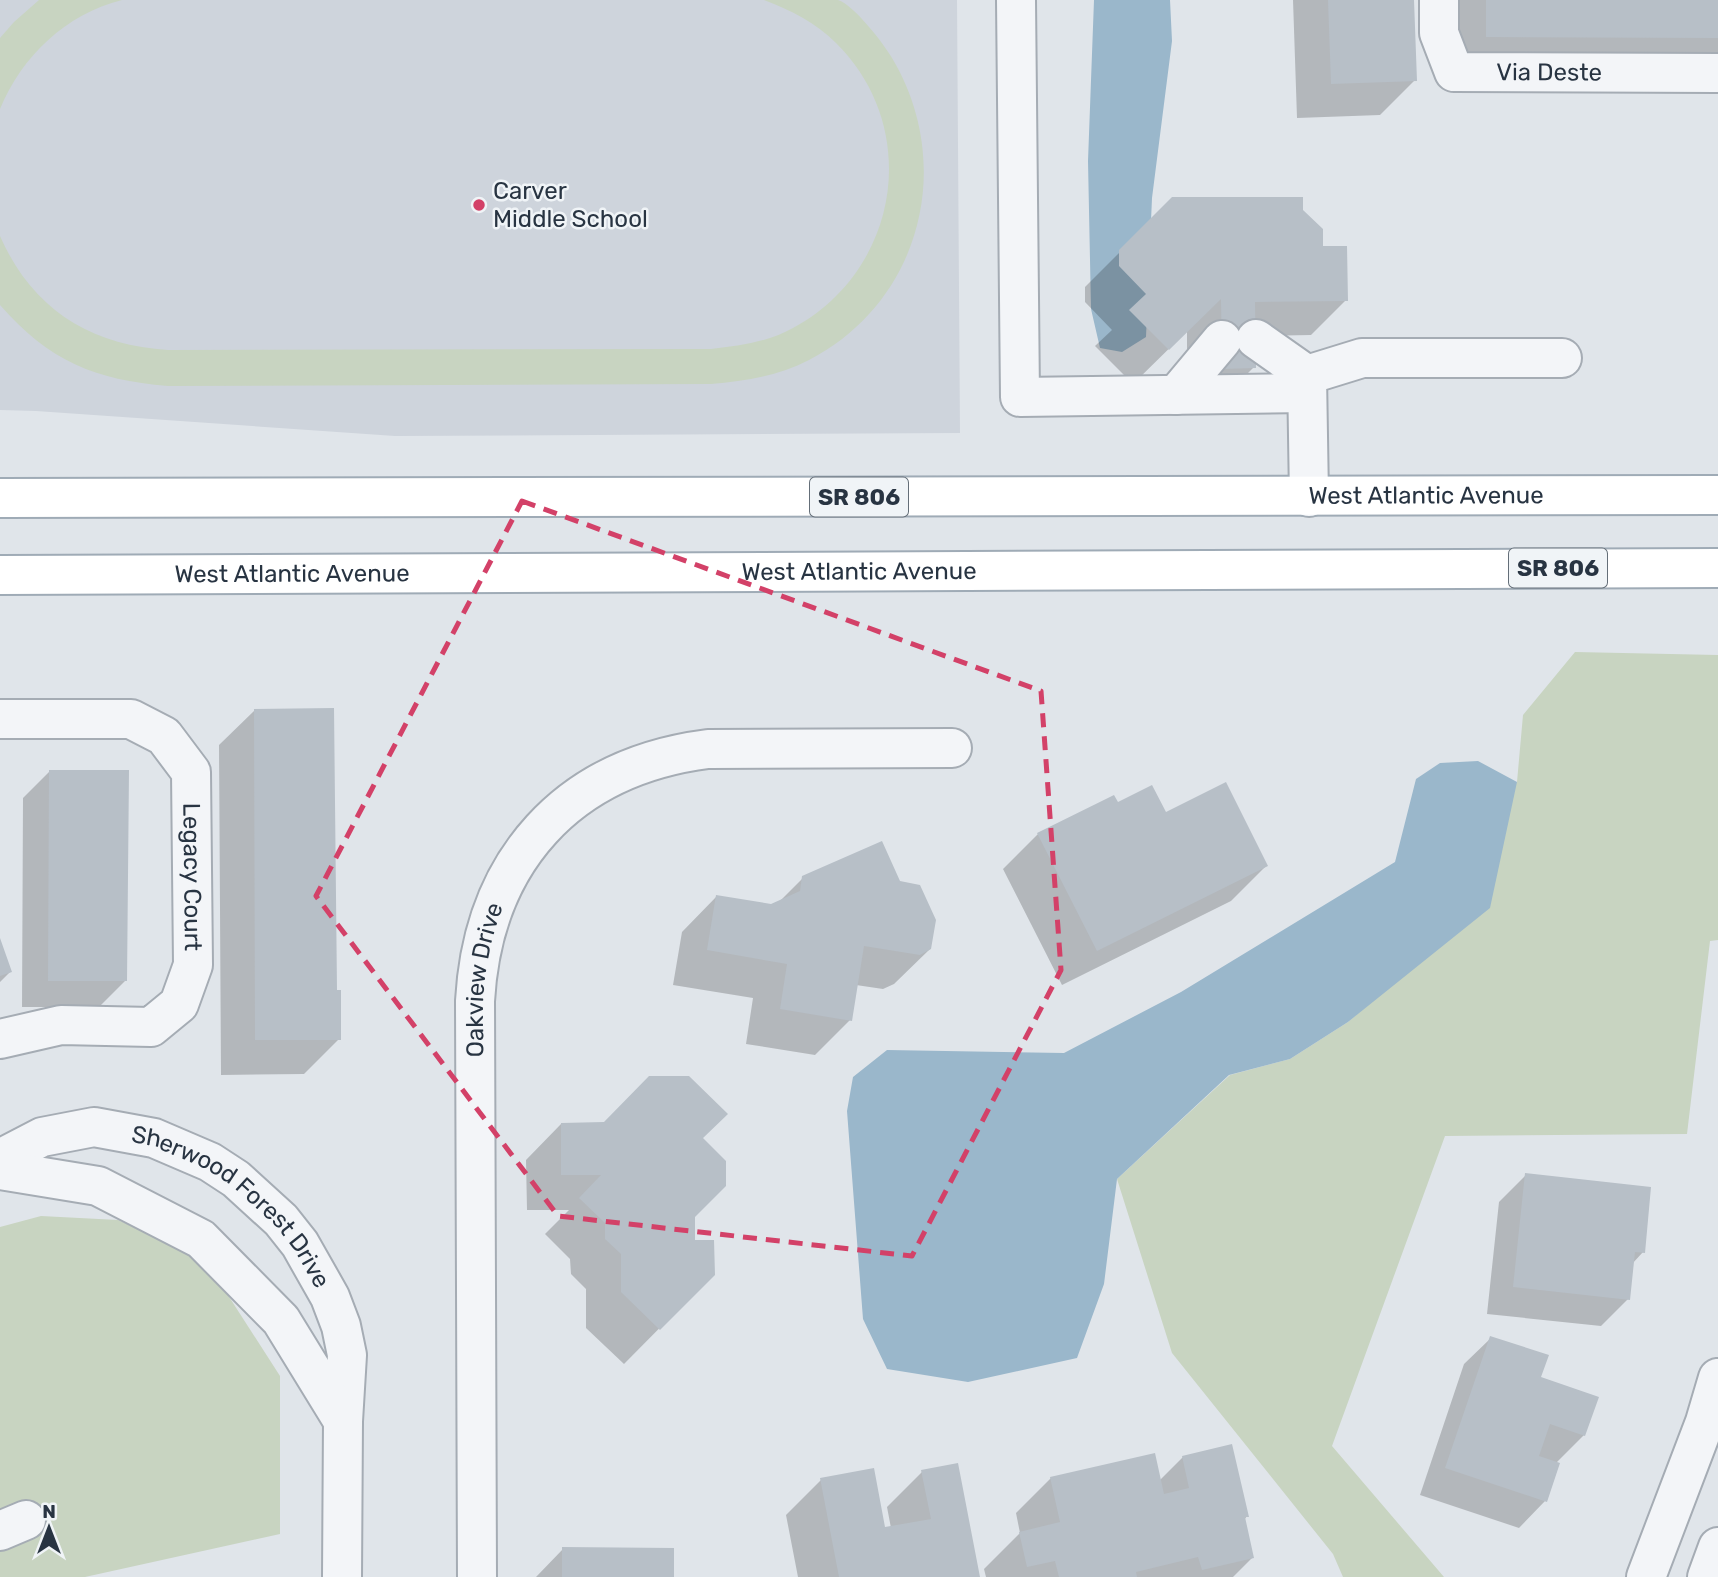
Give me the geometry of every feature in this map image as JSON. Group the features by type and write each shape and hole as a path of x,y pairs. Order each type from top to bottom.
{"main road":[{"name":"West Atlantic Avenue","path":"0,498 1718,495"},
{"name":"West Atlantic Avenue","path":"0,575 1718,568"}],"street":[{"path":"1016,0 1020,397 1176,395 1307,384 1362,358 1562,358"},
{"name":"Via Deste","path":"1439,0 1439,33 1454,72 1718,72"},
{"path":"1176,395 1239,339 1307,384"},
{"path":"1307,384 1309,497"},
{"name":"Legacy Court","path":"0,719 131,719 164,736 191,772 193,965 178,1004 151,1027 61,1024 0,1039"},
{"name":"Oakview Drive","path":"477,1577 475,1001 482,943 501,889 515,863 552,819 598,783 624,770 679,753 708,749 952,748"},
{"name":"Sherwood Forest Drive","path":"0,1159 42,1137 94,1127 154,1138 210,1162 236,1179 281,1220 300,1244 330,1297 341,1326 347,1355 343,1421 342,1577"},
{"name":"Sherwood Forest Drive","path":"0,1170 98,1186 201,1239 281,1320 343,1421"},
{"path":"1646,1577 1705,1422 1718,1378"},
{"path":"1707,1577 1718,1547"}],"highlighted area":[{"path":"522,501 1041,691 1061,970 912,1256 558,1216 316,896"}],"shaded area":[{"name":"Carver Middle School","path":"0,0 957,0 960,433 395,436 0,410"}],"green space":[{"path":"39,0 122,0 82,15 48,40 20,72 0,109 0,38"},
{"path":"764,0 838,0 852,9 876,35 892,58 911,99 922,142 923,185 917,227 901,267 878,303 847,335 797,366 761,377 711,384 168,386 118,379 75,364 55,354 37,340 0,305 0,236 13,262 47,303 89,331 140,347 168,350 711,349 774,337 793,328 829,303 857,272 876,235 887,196 889,156 881,116 863,78 836,43 803,18"},
{"path":"1575,652 1718,655 1718,940 1710,941 1687,1134 1445,1136 1332,1446 1444,1577 1343,1577 1333,1554 1172,1353 1117,1179 1230,1075 1290,1059 1348,1022 1390,986 1517,782 1523,715"},
{"path":"41,1216 118,1220 206,1261 280,1376 280,1534 85,1577 0,1577 0,1227"}],"water":[{"path":"1094,0 1170,0 1172,41 1152,198 1146,337 1122,352 1100,348 1091,309 1088,161"},
{"path":"1478,761 1517,782 1490,908 1348,1022 1290,1059 1229,1075 1117,1179 1104,1284 1077,1358 968,1382 887,1369 863,1319 847,1111 853,1077 887,1050 1064,1053 1181,992 1395,862 1416,779 1440,763"}],"building":[{"path":"1328,0 1414,0 1417,81 1331,84"},
{"path":"1486,0 1718,0 1718,38 1486,37"},
{"path":"1172,197 1303,197 1303,210 1323,229 1323,246 1347,246 1348,301 1255,302 1256,368 1222,369 1221,299 1169,350 1129,310 1146,294 1119,266 1119,250"},
{"path":"334,708 337,990 341,990 341,1040 255,1040 254,709"},
{"path":"49,770 129,770 127,981 48,981"},
{"path":"1226,782 1268,866 1097,951 1037,833 1114,795 1118,802 1152,785 1166,812"},
{"path":"882,841 900,881 920,885 936,920 931,949 920,955 864,946 852,1021 780,1009 787,964 707,950 716,895 771,904 800,891 802,876"},
{"path":"0,938 12,972 0,976"},
{"path":"649,1076 689,1076 728,1114 703,1138 726,1161 726,1186 695,1217 695,1240 714,1240 715,1275 660,1330 621,1292 621,1254 605,1239 605,1223 579,1198 601,1175 561,1175 561,1123 604,1122"},
{"path":"1525,1173 1651,1187 1645,1253 1635,1252 1630,1300 1513,1287"},
{"path":"1490,1336 1549,1355 1541,1377 1599,1397 1585,1436 1550,1424 1539,1456 1560,1463 1547,1502 1445,1468"},
{"path":"1232,1444 1249,1517 1245,1517 1254,1558 1202,1570 1198,1557 1136,1572 1137,1577 1059,1577 1055,1561 1027,1567 1019,1532 1060,1522 1050,1477 1155,1453 1164,1494 1189,1488 1182,1456"},
{"path":"958,1463 980,1577 839,1577 820,1478 874,1468 885,1527 931,1519 921,1470"},
{"path":"562,1547 674,1548 674,1577 562,1577"}],"place":[{"name":"Carver Middle School","path":"479,205"}]}
